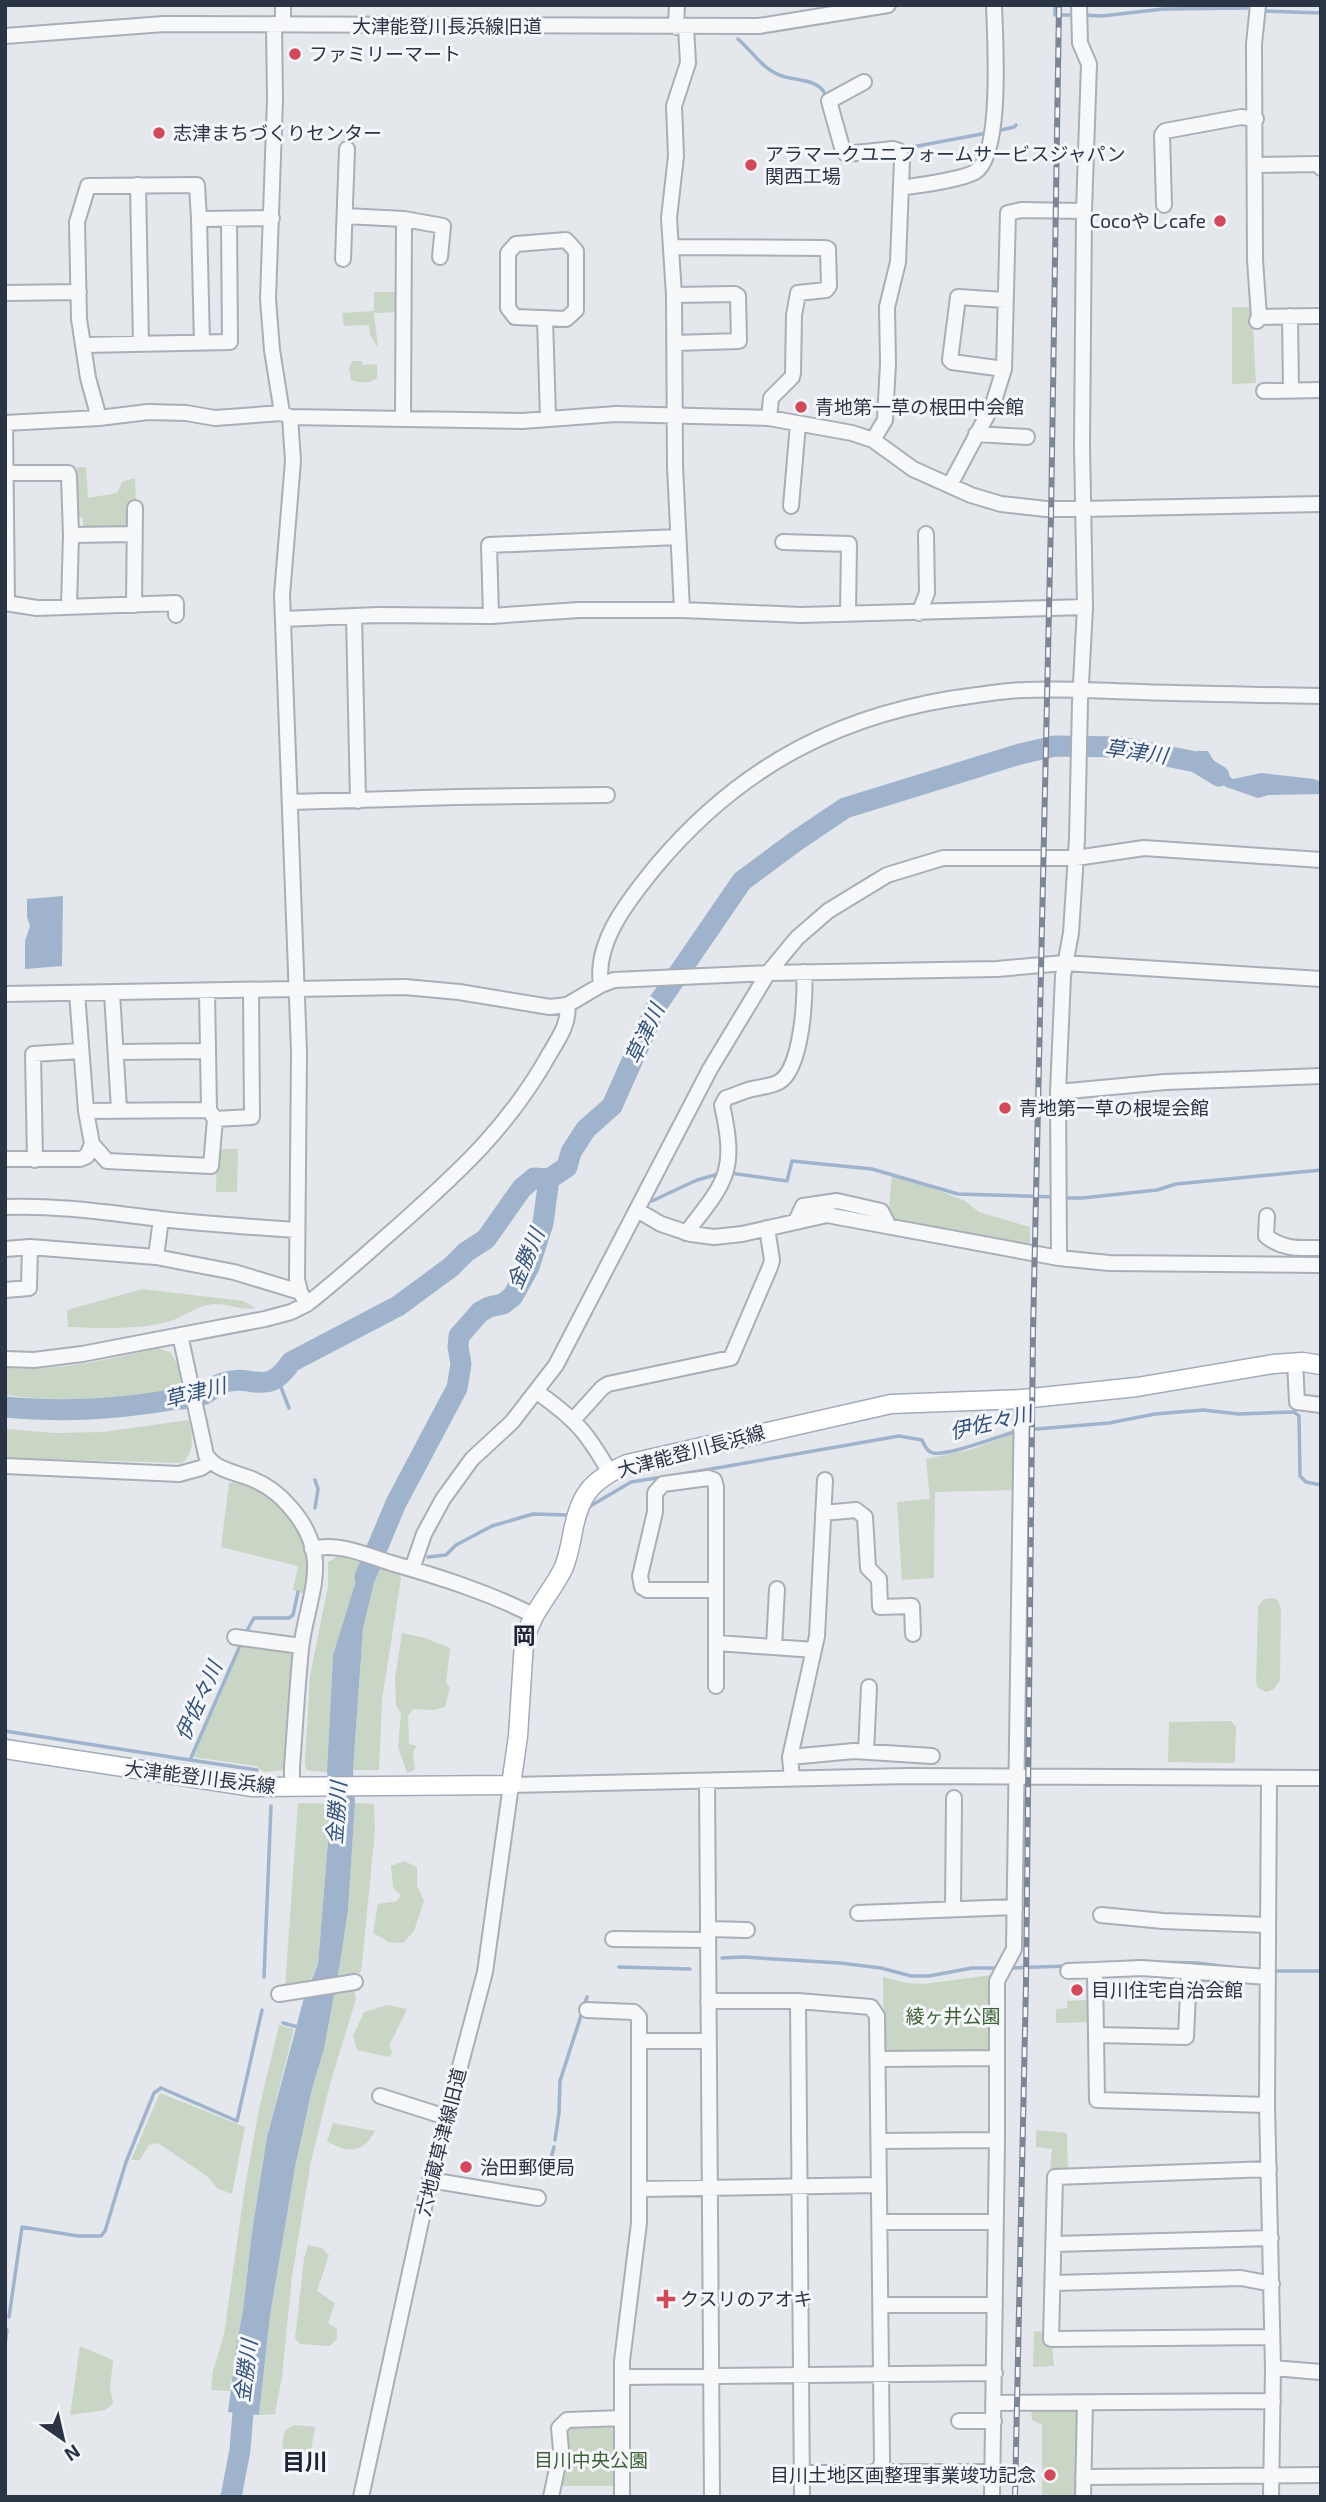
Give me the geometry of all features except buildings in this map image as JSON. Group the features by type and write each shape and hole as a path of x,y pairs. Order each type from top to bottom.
{"main road":[{"name":"大津能登川長浜線","path":"5,1749 253,1787 510,1785 518,1736 524,1642 533,1615 563,1568 581,1500 596,1482 610,1472 627,1464 891,1404 1022,1399 1137,1387 1295,1362 1321,1365"}],"street":[{"path":"283,5 279,24 275,99 268,299 272,350 293,461 282,596 299,1052 297,1279 303,1298"},
{"path":"677,5 688,62 674,106 676,156 669,218 674,295 678,537 682,610"},
{"name":"大津能登川長浜線旧道","path":"5,36 164,24 759,26 888,5"},
{"path":"901,188 972,174 982,167 994,125 994,5"},
{"path":"1059,1258 1058,1092 1064,962 1071,933 1076,858 1085,607 1082,509 1084,211 1089,64 1080,43 1079,5"},
{"path":"1258,5 1254,44 1255,260 1258,319 1321,316"},
{"path":"864,82 829,101 843,152 846,154 893,149 899,151 902,160 898,262 887,307 885,420 873,440"},
{"path":"1164,205 1162,135 1165,131 1241,117 1256,119"},
{"path":"344,260 347,149"},
{"path":"1255,166 1321,164 1321,168"},
{"path":"138,185 141,344"},
{"path":"99,418 88,378 79,318 77,222 88,187 197,185 202,343"},
{"path":"950,485 995,400 1004,369 1008,213 1021,210 1084,211"},
{"path":"345,216 404,219 443,226 440,257"},
{"path":"199,219 272,218"},
{"path":"84,345 230,342 229,219"},
{"path":"403,417 404,219"},
{"path":"566,240 576,251 576,310 566,319 545,318 515,317 508,308 508,253 516,244 566,240"},
{"path":"671,247 828,250 829,286 826,289 798,293 794,316 793,373 771,398 769,418"},
{"path":"5,293 79,292"},
{"path":"674,295 738,296 739,341 674,343"},
{"path":"1004,369 950,360 957,297 1005,300"},
{"path":"1290,316 1291,390"},
{"path":"545,318 548,419"},
{"path":"1264,391 1321,390"},
{"path":"176,615 176,603 37,608 6,603 5,423 99,418 148,412 186,413 215,418 286,415 522,421 616,414 769,418 852,433 873,440 913,469 971,495 1001,504 1046,509 1082,509 1321,504"},
{"path":"791,506 798,424"},
{"path":"976,434 1027,437"},
{"path":"7,473 68,473 71,535 69,607"},
{"path":"134,605 135,508"},
{"path":"71,535 133,534"},
{"path":"919,613 927,593 926,534"},
{"path":"491,616 489,545 678,537"},
{"path":"783,542 849,544 848,614"},
{"path":"284,619 491,616 579,610 682,610 802,615 1085,607"},
{"path":"354,616 358,801"},
{"path":"608,983 598,972 608,936 626,905 672,848 704,816 770,765 807,743 846,726 915,705 1023,690 1080,696 1321,696"},
{"path":"291,802 607,795"},
{"path":"409,1568 443,1499 472,1459 512,1422 537,1392 562,1354 710,1069 768,973 797,938 828,911 887,876 943,858 1076,858 1144,848 1321,860"},
{"path":"5,994 405,987 550,1007 567,1004 608,983 768,973 997,969 1064,962 1321,979"},
{"path":"686,1233 724,1181 729,1145 722,1105 726,1098 779,1082 786,1076 803,1025 806,992 804,972"},
{"path":"86,1111 118,1109 252,1117 251,990"},
{"path":"92,1144 107,1161 211,1166 212,1114 207,991"},
{"path":"5,1159 80,1159 88,1156 92,1144 86,1111 77,993"},
{"path":"112,993 118,1109"},
{"path":"5,1359 34,1360 82,1354 291,1312 303,1298 334,1283 430,1199 481,1150 510,1116 548,1057 569,1014 567,1004"},
{"path":"35,1160 33,1054 81,1051"},
{"path":"116,1052 208,1051"},
{"path":"1058,1092 1165,1082 1321,1076"},
{"path":"637,1210 661,1224 686,1233 727,1237 796,1221 803,1206 837,1201 880,1211 889,1226 938,1238 1059,1258 1174,1265 1321,1265"},
{"path":"5,1207 72,1209 296,1230"},
{"path":"1267,1216 1266,1236 1275,1244 1293,1249 1321,1248"},
{"path":"156,1257 161,1219"},
{"path":"574,1419 608,1384 731,1358 772,1260 767,1228"},
{"path":"5,1249 30,1247 156,1257 234,1272 303,1298"},
{"path":"5,1290 29,1287 30,1247"},
{"path":"180,1335 201,1440 210,1462 274,1491 297,1517 312,1549 316,1584 301,1646 292,1767 300,1787"},
{"path":"1295,1362 1297,1402 1321,1405"},
{"path":"537,1392 574,1419 592,1441 610,1472"},
{"path":"992,2497 997,1981 1014,1949 1022,1399"},
{"path":"5,1466 179,1474 201,1468 210,1462"},
{"path":"716,1590 647,1590 642,1587 640,1576 655,1512 655,1493 663,1484 708,1478 714,1480 716,1487 717,1643 716,1686"},
{"path":"792,1778 790,1756 814,1650 825,1480"},
{"path":"824,1513 856,1510 865,1517 868,1568 879,1579 880,1607 912,1606 913,1634"},
{"path":"312,1549 327,1546 341,1548 409,1568 470,1587 533,1615"},
{"path":"774,1647 777,1589"},
{"path":"235,1637 301,1646"},
{"path":"717,1643 814,1650"},
{"path":"866,1752 869,1688"},
{"path":"790,1756 840,1752 932,1756"},
{"path":"908,1754 908,1776"},
{"path":"510,1785 1018,1775 1321,1778"},
{"path":"1269,1778 1267,2105 1273,2368 1271,2497"},
{"path":"707,1782 712,2497"},
{"name":"六地蔵草津線旧道","path":"361,2497 430,2180 490,1947 510,1785"},
{"path":"953,1909 954,1798"},
{"path":"858,1913 1015,1907"},
{"path":"1101,1915 1163,1921 1268,1925"},
{"path":"613,1939 747,1930"},
{"path":"1068,1971 1142,1968 1268,1977"},
{"path":"1095,1970 1097,2100 1267,2105"},
{"path":"1097,2035 1186,2037 1189,1971"},
{"path":"282,1993 355,1982"},
{"path":"708,2001 798,2001 871,2007 877,2016 882,2462 879,2470 871,2473 802,2473"},
{"path":"798,2001 802,2497"},
{"path":"587,2010 634,2012 639,2017 639,2223 622,2377 622,2497"},
{"path":"639,2041 709,2041"},
{"path":"879,2059 996,2058"},
{"path":"380,2096 446,2117"},
{"path":"879,2141 997,2140"},
{"path":"1269,2169 1055,2176 1051,2339 1272,2337"},
{"path":"430,2180 538,2198"},
{"path":"640,2189 879,2185"},
{"path":"880,2222 996,2222"},
{"path":"1054,2244 1271,2238"},
{"path":"1053,2283 1241,2278 1272,2284"},
{"path":"881,2305 995,2305"},
{"path":"1273,2368 1321,2372"},
{"path":"622,2377 995,2373"},
{"path":"993,2403 1273,2401"},
{"path":"1083,2497 1085,2403"},
{"path":"551,2497 561,2450 559,2428 567,2420 622,2418"},
{"path":"959,2421 994,2421"},
{"path":"891,2472 993,2472"},
{"path":"1083,2477 1321,2475"}],"green space":[{"path":"374,292 400,292 398,312 374,313 378,348 370,335 369,325 344,326 342,313 374,311"},
{"path":"1232,307 1252,307 1256,383 1232,384"},
{"path":"352,361 361,361 363,365 377,364 377,378 365,382 351,380 349,368"},
{"path":"77,467 86,467 88,498 117,493 122,482 135,478 136,504 128,504 128,521 122,528 83,528 83,518 77,517"},
{"path":"217,1149 238,1149 237,1192 216,1192"},
{"path":"892,1176 920,1183 965,1201 979,1212 1030,1227 1030,1242 1025,1246 890,1220 888,1217"},
{"path":"142,1289 243,1301 256,1308 213,1304 155,1325 118,1328 68,1327 67,1310"},
{"path":"159,1348 171,1353 178,1366 183,1389 94,1399 5,1395 5,1368 64,1366"},
{"path":"189,1420 191,1448 182,1463 5,1458 5,1429 55,1433 103,1432"},
{"path":"1013,1434 1019,1490 935,1492 934,1578 902,1580 897,1502 930,1499 926,1459 969,1450"},
{"path":"240,1482 277,1504 296,1525 307,1551 309,1569 306,1594 293,1590 298,1566 221,1547 229,1483"},
{"path":"338,1556 362,1561 333,1655 327,1772 310,1771 306,1769 305,1762 310,1676 328,1586 328,1562"},
{"path":"378,1565 398,1570 401,1578 382,1700 379,1770 353,1770 363,1629"},
{"path":"1264,1599 1278,1600 1281,1609 1280,1680 1274,1689 1266,1692 1258,1688 1256,1683 1258,1606"},
{"path":"402,1633 450,1648 446,1683 450,1688 445,1707 433,1710 413,1709 408,1716 409,1744 417,1746 413,1752 415,1770 407,1773 398,1747 401,1714 396,1705 395,1678"},
{"path":"243,1643 288,1648 293,1653 283,1770 264,1772 256,1766 193,1757"},
{"path":"1231,1721 1236,1727 1235,1763 1168,1762 1169,1722"},
{"path":"298,1803 331,1804 318,1965 308,1984 285,1988"},
{"path":"355,1803 374,1804 375,1831 362,1963 361,1971 356,1977 337,1980 348,1910"},
{"path":"404,1861 417,1867 417,1886 424,1901 414,1931 403,1943 389,1942 373,1933 378,1904 397,1901 401,1895 393,1888 391,1866"},
{"name":"綾ヶ井公園","path":"992,1975 993,2047 987,2053 891,2054 884,2047 883,1977 924,1984"},
{"path":"353,1985 356,1999 330,2084 311,2161 292,2276 282,2377 275,2414 259,2415 270,2316 295,2167 312,2089 324,2049 335,1990"},
{"path":"1087,2000 1091,2022 1056,2023 1056,2009 1067,2008 1067,2001"},
{"path":"387,2005 407,2009 389,2046 393,2053 388,2057 357,2050 353,2036 364,2012"},
{"path":"279,2025 294,2029 267,2137 230,2391 211,2390 213,2371 224,2334 259,2109"},
{"path":"160,2093 245,2127 232,2194 217,2188 208,2177 158,2143 149,2145 140,2160 131,2160"},
{"path":"333,2123 375,2131 366,2144 360,2147 341,2148 327,2141"},
{"path":"1036,2130 1067,2133 1068,2170 1050,2169 1052,2149 1036,2147"},
{"path":"308,2245 322,2248 329,2255 317,2291 335,2303 328,2323 337,2329 337,2338 330,2346 300,2344 295,2338"},
{"path":"1034,2331 1046,2332 1045,2345 1052,2346 1054,2366 1033,2367"},
{"path":"80,2346 113,2360 110,2388 113,2403 105,2410 70,2415"},
{"path":"1074,2408 1078,2412 1076,2497 1042,2497 1042,2425 1032,2420 1031,2409"},
{"path":"294,2425 315,2427 309,2462 284,2455 282,2443 285,2430"},
{"name":"目川中央公園","path":"571,2425 609,2425 616,2432 617,2486 560,2486 565,2432"}],"water":[{"path":"1197,751 1208,751 1218,768 1233,779 1261,773 1314,779 1321,782 1321,794 1269,795 1258,798 1226,787 1210,775 1198,771"},
{"path":"63,896 62,966 25,969 25,941 30,926 27,899"},
{"path":"362,1561 378,1565 363,1629 353,1770 355,1803 348,1910 340,1963 324,2049 312,2089 295,2167 270,2316 259,2415 228,2412 267,2137 305,1994 318,1965 331,1804 327,1772 333,1655"}],"waterway":[{"path":"1055,5 1055,15 1069,15"},
{"path":"1083,15 1102,16 1163,9 1247,8"},
{"path":"1263,11 1321,13"},
{"path":"738,39 769,70 819,86 826,96"},
{"path":"1001,130 1016,125"},
{"path":"907,148 987,133"},
{"name":"草津川","path":"5,1407 66,1410 124,1406 197,1396 231,1381 274,1380 291,1362 398,1306 486,1239 522,1188 534,1178 549,1179 567,1167 571,1152 586,1129 612,1106 657,1005 742,881 845,808 1020,754 1055,746 1121,747 1196,762 1219,776"},
{"path":"730,1173 787,1181 792,1161 872,1169 958,1194 1055,1197"},
{"path":"1062,1198 1157,1190 1176,1184 1321,1170"},
{"path":"652,1201 697,1180 722,1173"},
{"name":"金勝川","path":"365,1577 396,1503 457,1388 461,1364 459,1336 480,1312 503,1304 513,1296 529,1267 543,1223 549,1179"},
{"name":"伊佐々川","path":"281,1377 279,1382 289,1408"},
{"name":"伊佐々川","path":"1024,1430 1109,1423 1155,1414 1203,1410 1239,1414 1294,1412 1299,1416 1300,1476 1306,1482 1321,1485"},
{"name":"伊佐々川","path":"671,1476 899,1436 922,1440 929,1451 940,1453 962,1449 1017,1431"},
{"name":"伊佐々川","path":"587,1508 631,1482 663,1477"},
{"name":"伊佐々川","path":"315,1480 318,1489 315,1508"},
{"name":"伊佐々川","path":"428,1557 446,1555 456,1545 492,1526 533,1514 569,1515"},
{"name":"伊佐々川","path":"245,1634 254,1618 289,1618 293,1615 298,1592"},
{"name":"伊佐々川","path":"5,1731 190,1760 242,1641"},
{"path":"190,1760 257,1770"},
{"path":"264,1977 271,1806"},
{"path":"722,1958 840,1963 881,1968 911,1976 929,1976 972,1968 1001,1968"},
{"path":"1145,1962 1198,1963 1235,1968"},
{"path":"1009,1968 1067,1966"},
{"path":"619,1967 690,1969"},
{"path":"1275,1971 1321,1971"},
{"path":"555,2140 560,2081 587,1997"},
{"path":"9,2317 22,2227 78,2236 101,2236 105,2231 126,2162 154,2093 161,2088 237,2121 262,2010"},
{"path":"283,2023 298,2027"},
{"path":"549,2166 554,2147"},
{"path":"5,2344 7,2330"},
{"name":"金勝川","path":"231,2497 240,2450 245,2388"}],"railway":[{"path":"1015,2497 1026,1983 1033,1332 1059,5"}],"place":[{"name":"ファミリーマート","path":"295,54"},
{"name":"志津まちづくりセンター","path":"159,133"},
{"name":"アラマークユニフォームサービスジャパン 関西工場","path":"751,165"},
{"name":"Cocoやしcafe","path":"1220,221"},
{"name":"青地第一草の根田中会館","path":"801,407"},
{"name":"青地第一草の根堤会館","path":"1005,1108"},
{"name":"目川住宅自治会館","path":"1077,1990"},
{"name":"治田郵便局","path":"466,2167"},
{"name":"クスリのアオキ","path":"666,2299"},
{"name":"目川土地区画整理事業竣功記念","path":"1050,2475"}],"district":[{"name":"岡","path":"524,1636"},
{"name":"目川","path":"305,2462"}]}
